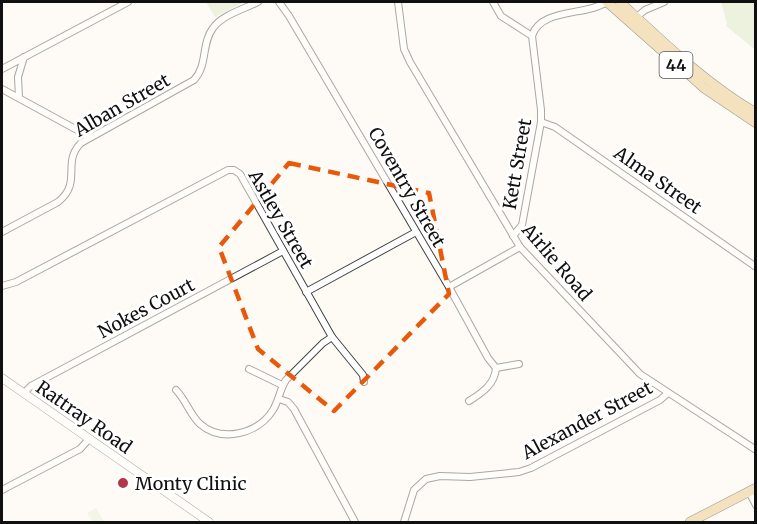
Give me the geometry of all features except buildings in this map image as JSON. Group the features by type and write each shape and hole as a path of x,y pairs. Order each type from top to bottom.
{"main road":[{"name":"44","path":"607,2 633,20 718,89 756,113"},
{"name":"44","path":"620,2 633,20 704,88 756,123"},
{"path":"690,522 752,490"}],"street":[{"path":"2,69 128,2"},
{"name":"Alban Street","path":"2,232 58,202 65,195 72,184 73,154 78,146 90,136 194,80 203,66 207,39 214,27 220,21 258,2"},
{"name":"Coventry Street","path":"279,2 485,353 496,368"},
{"name":"Airlie Road","path":"398,2 404,48 410,62 520,247 640,374 756,450"},
{"path":"493,2 501,16 532,36 536,27 545,20 594,8 607,2"},
{"path":"633,20 664,2"},
{"name":"Kett Street","path":"513,236 522,225 541,122 532,36"},
{"path":"19,98 18,78 24,57"},
{"path":"2,89 90,136"},
{"name":"Alma Street","path":"541,122 555,127 756,267"},
{"name":"Astley Street","path":"2,286 16,282 231,169 240,174 332,337 363,375 364,382"},
{"path":"306,292 416,232"},
{"path":"448,287 520,247"},
{"name":"Nokes Court","path":"24,393 31,386 283,251"},
{"path":"176,390 202,425 216,433 227,435 244,432 263,421 273,411 282,386 332,337"},
{"path":"469,401 493,381 496,377 496,368 519,364"},
{"path":"249,369 282,386"},
{"name":"Rattray Road","path":"2,378 209,522"},
{"name":"Alexander Street","path":"404,522 414,490 426,479 440,476 502,475 525,470 623,420 660,400 668,393"},
{"path":"279,399 288,402 294,409 355,522"},
{"path":"2,490 80,449 89,439"},
{"path":"752,490 756,505"}],"highlighted area":[{"path":"289,163 429,193 449,294 334,411 258,349 219,247"}],"green space":[{"path":"206,2 244,2 215,17"},
{"path":"721,2 755,2 755,47 753,48 726,26"},
{"path":"96,508 104,522 93,522 87,513"}],"place":[{"name":"Monty Clinic","path":"123,483"}]}
